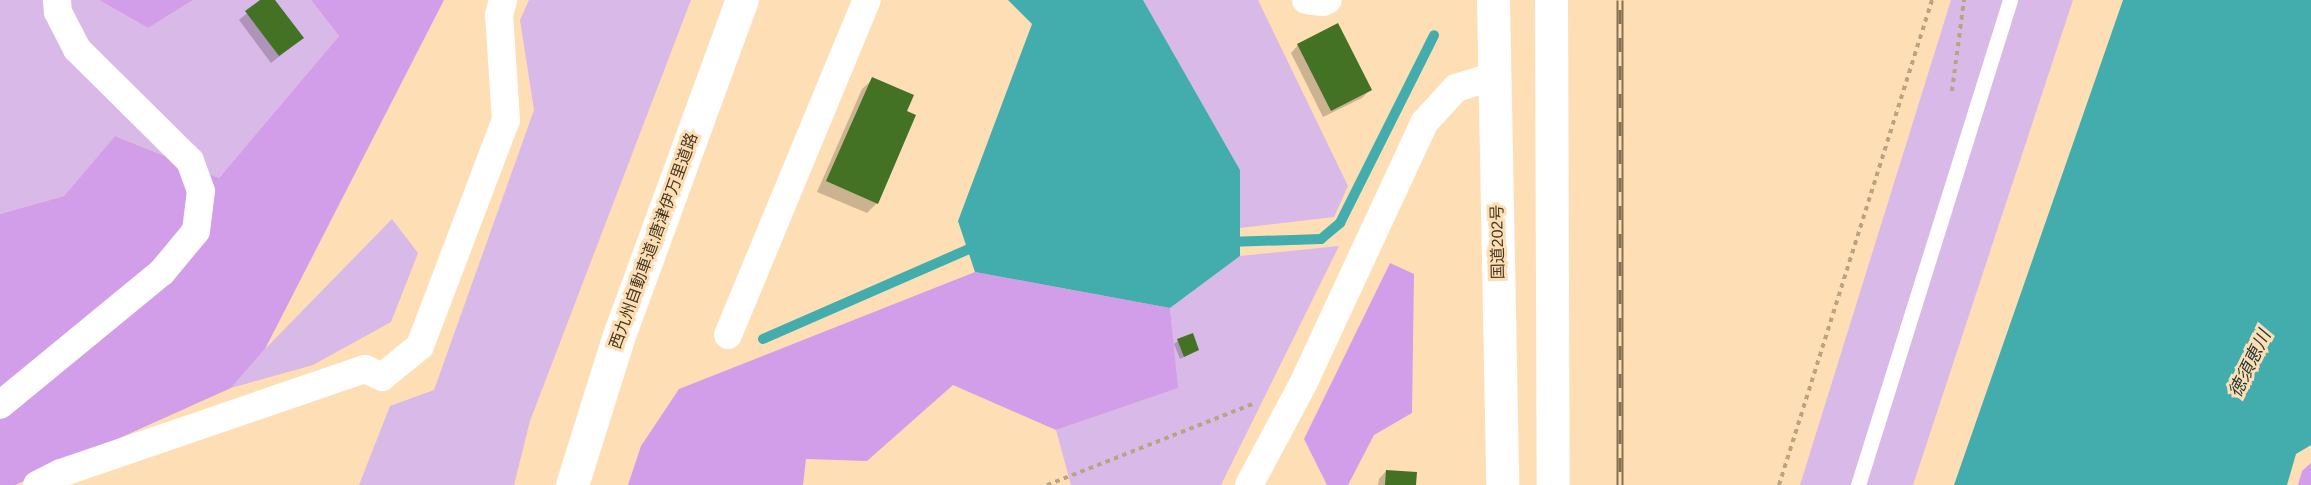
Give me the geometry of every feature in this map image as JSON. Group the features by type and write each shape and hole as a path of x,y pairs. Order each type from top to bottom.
{"highway":[{"name":"西九州自動車道;唐津伊万里道路","path":"572,485 618,338 742,0"},
{"name":"国道202号","path":"1493,0 1502,485"},
{"path":"1551,0 1553,485"}],"street":[{"path":"0,405 162,272 196,231 201,191 190,161 77,49 57,12 57,0"},
{"path":"37,485 62,473 365,369 382,377 420,346 506,120 499,15 503,0"},
{"path":"728,335 867,0"},
{"path":"1306,0 1323,2 1328,0"},
{"path":"1249,485 1303,384 1424,123 1456,87 1495,76"}],"lane":[{"path":"1858,485 2010,0"}],"path":[{"path":"1779,485 1932,0"},
{"path":"1047,485 1303,384"}],"shaded area":[{"path":"0,0 99,0 148,28 193,0 311,0 339,36 219,178 115,136 64,196 0,214"},
{"path":"99,0 193,0 148,28"},
{"path":"311,0 444,0 265,349 231,388 15,485 0,485 0,214 64,196 115,136 219,178 339,36"},
{"path":"529,0 691,0 530,421 514,485 359,485 390,406 434,390 534,110 520,20"},
{"path":"1143,0 1258,0 1348,186 1334,217 1240,228 1240,170"},
{"path":"1951,0 2073,0 1913,485 1800,485"},
{"path":"392,219 418,253 391,322 313,365 231,388 265,349"},
{"path":"1339,246 1221,485 1071,485 1056,430 1177,388 1170,308 1240,256"},
{"path":"1390,263 1414,274 1412,413 1374,435 1348,485 1327,485 1304,439"},
{"path":"975,272 1170,308 1178,388 1056,430 953,385 867,461 806,459 803,485 628,485 641,446 679,389"},
{"path":"2311,463 2311,485 2298,485 2302,471"}],"water":[{"path":"1008,0 1143,0 1240,170 1240,256 1170,308 975,272 958,221 1032,24"},
{"name":"徳須恵川","path":"2123,0 2311,0 2311,445 2296,454 2287,485 1954,485"}],"building":[{"path":"260,0 275,0 304,38 279,56 245,11"},
{"path":"1338,23 1372,90 1331,111 1297,44"},
{"path":"872,77 914,95 907,111 916,115 878,204 826,181"},
{"path":"1193,333 1199,350 1184,357 1177,339"},
{"path":"1386,470 1417,472 1416,485 1385,485"}],"waterway":[{"path":"1227,242 1321,239 1340,223 1434,35"},
{"path":"763,339 971,248 980,248"}],"railway":[{"path":"1620,0 1620,485"}]}
